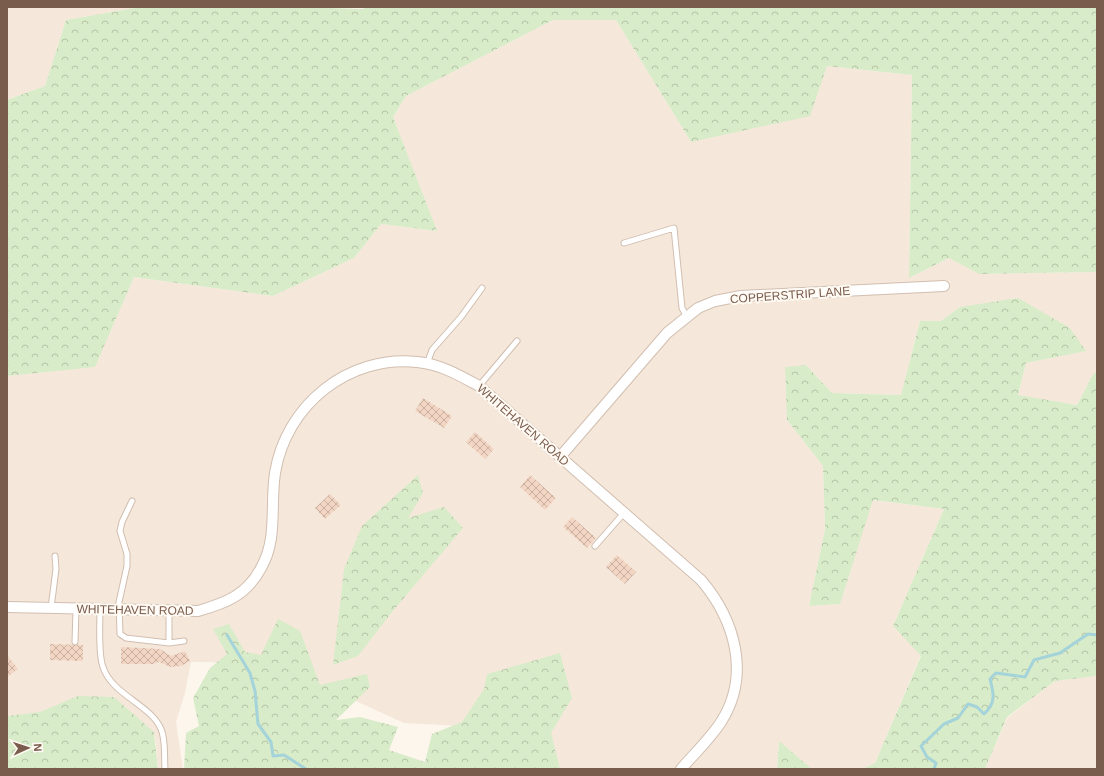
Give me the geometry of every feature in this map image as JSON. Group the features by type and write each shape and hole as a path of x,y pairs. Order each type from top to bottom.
{"street":[{"name":"COPPERSTRIP LANE","path":"560,456 667,333 698,308 715,301 741,296 944,286"},
{"name":"WHITEHAVEN ROAD","path":"7,608 198,611 225,603 247,587 261,569 269,552 272,534 275,473 283,445 294,421 307,404 328,385 350,372 392,361 427,364 444,368 479,386 701,580 715,596 724,613 734,642 737,668 733,696 721,722 681,769"}],"lane":[{"path":"624,243 674,228 682,308 687,317"},
{"path":"427,364 432,350 461,317 482,288"},
{"path":"479,386 517,341"},
{"path":"132,501 122,522 120,531 127,554 127,566 118,610 120,634 126,638 169,643 184,641"},
{"path":"595,546 624,513"},
{"path":"51,608 56,569 55,556"},
{"path":"75,642 76,609"},
{"path":"100,609 102,667 109,680 145,711 161,729 164,769"},
{"path":"169,611 169,643"}],"shaded area":[{"path":"7,7 140,7 66,20 45,86 7,100"},
{"path":"553,20 616,20 691,142 827,66 912,75 909,278 949,258 979,274 1097,272 1097,372 1093,374 1077,405 1018,396 1026,363 1085,351 960,307 941,321 920,321 901,395 832,393 806,365 787,420 823,466 825,529 809,606 840,604 872,500 944,509 893,626 921,655 875,763 862,769 812,769 779,741 777,769 485,769 498,728 404,723 272,663 191,662 185,693 176,722 183,769 158,769 155,736 114,702 7,720 7,376 95,366 134,277 273,296 354,258 381,224 436,231 393,117 406,96"},
{"path":"1097,676 1097,769 985,769 1007,718 1055,681"}],"green space":[{"path":"140,7 300,7 363,9 366,7 1097,7 1097,272 979,274 949,258 909,278 912,75 827,66 810,116 691,142 616,20 553,20 406,96 393,117 437,231 381,224 354,258 273,296 134,277 95,367 7,376 7,100 45,86 66,20"},
{"path":"1018,298 1070,328 1086,351 1026,363 1018,395 1077,405 1093,374 1097,372 1097,676 1055,681 1007,717 985,769 862,769 875,763 921,656 893,626 944,509 873,500 840,604 809,606 825,529 823,466 787,420 785,367 806,365 832,393 901,395 920,321 941,321 960,307"},
{"path":"418,475 423,493 408,518 444,507 463,528 392,612 358,656 333,665 344,569 362,526"},
{"path":"278,619 300,631 320,685 367,674 370,687 336,720 360,717 398,727 389,750 425,762 432,734 462,722 484,689 487,674 560,653 572,698 551,733 560,769 184,769 186,733 199,726 193,698 210,668 227,654 213,629 229,624 245,652 261,655"},
{"path":"78,696 114,697 154,732 158,769 7,769 7,716 40,712"},
{"path":"779,741 812,769 777,769"}],"building":[{"path":"423,398 452,416 444,428 415,411"},
{"path":"475,432 494,449 485,459 466,442"},
{"path":"530,475 556,498 545,510 520,487"},
{"path":"330,494 341,505 325,519 315,508"},
{"path":"572,517 596,538 587,548 563,527"},
{"path":"617,555 636,572 625,584 606,567"},
{"path":"50,644 83,645 83,661 50,660"},
{"path":"121,647 160,649 171,656 185,651 190,661 181,666 170,667 159,662 153,664 121,664"},
{"path":"7,655 18,669 7,677"}],"waterway":[{"path":"934,769 936,763 927,757 921,746 944,724 958,718 968,704 977,707 984,714 991,706 993,694 990,679 996,673 1025,677 1034,660 1060,653 1088,634 1097,635"},
{"path":"227,635 250,673 255,691 258,724 271,742 273,756 284,755 306,769"}]}
